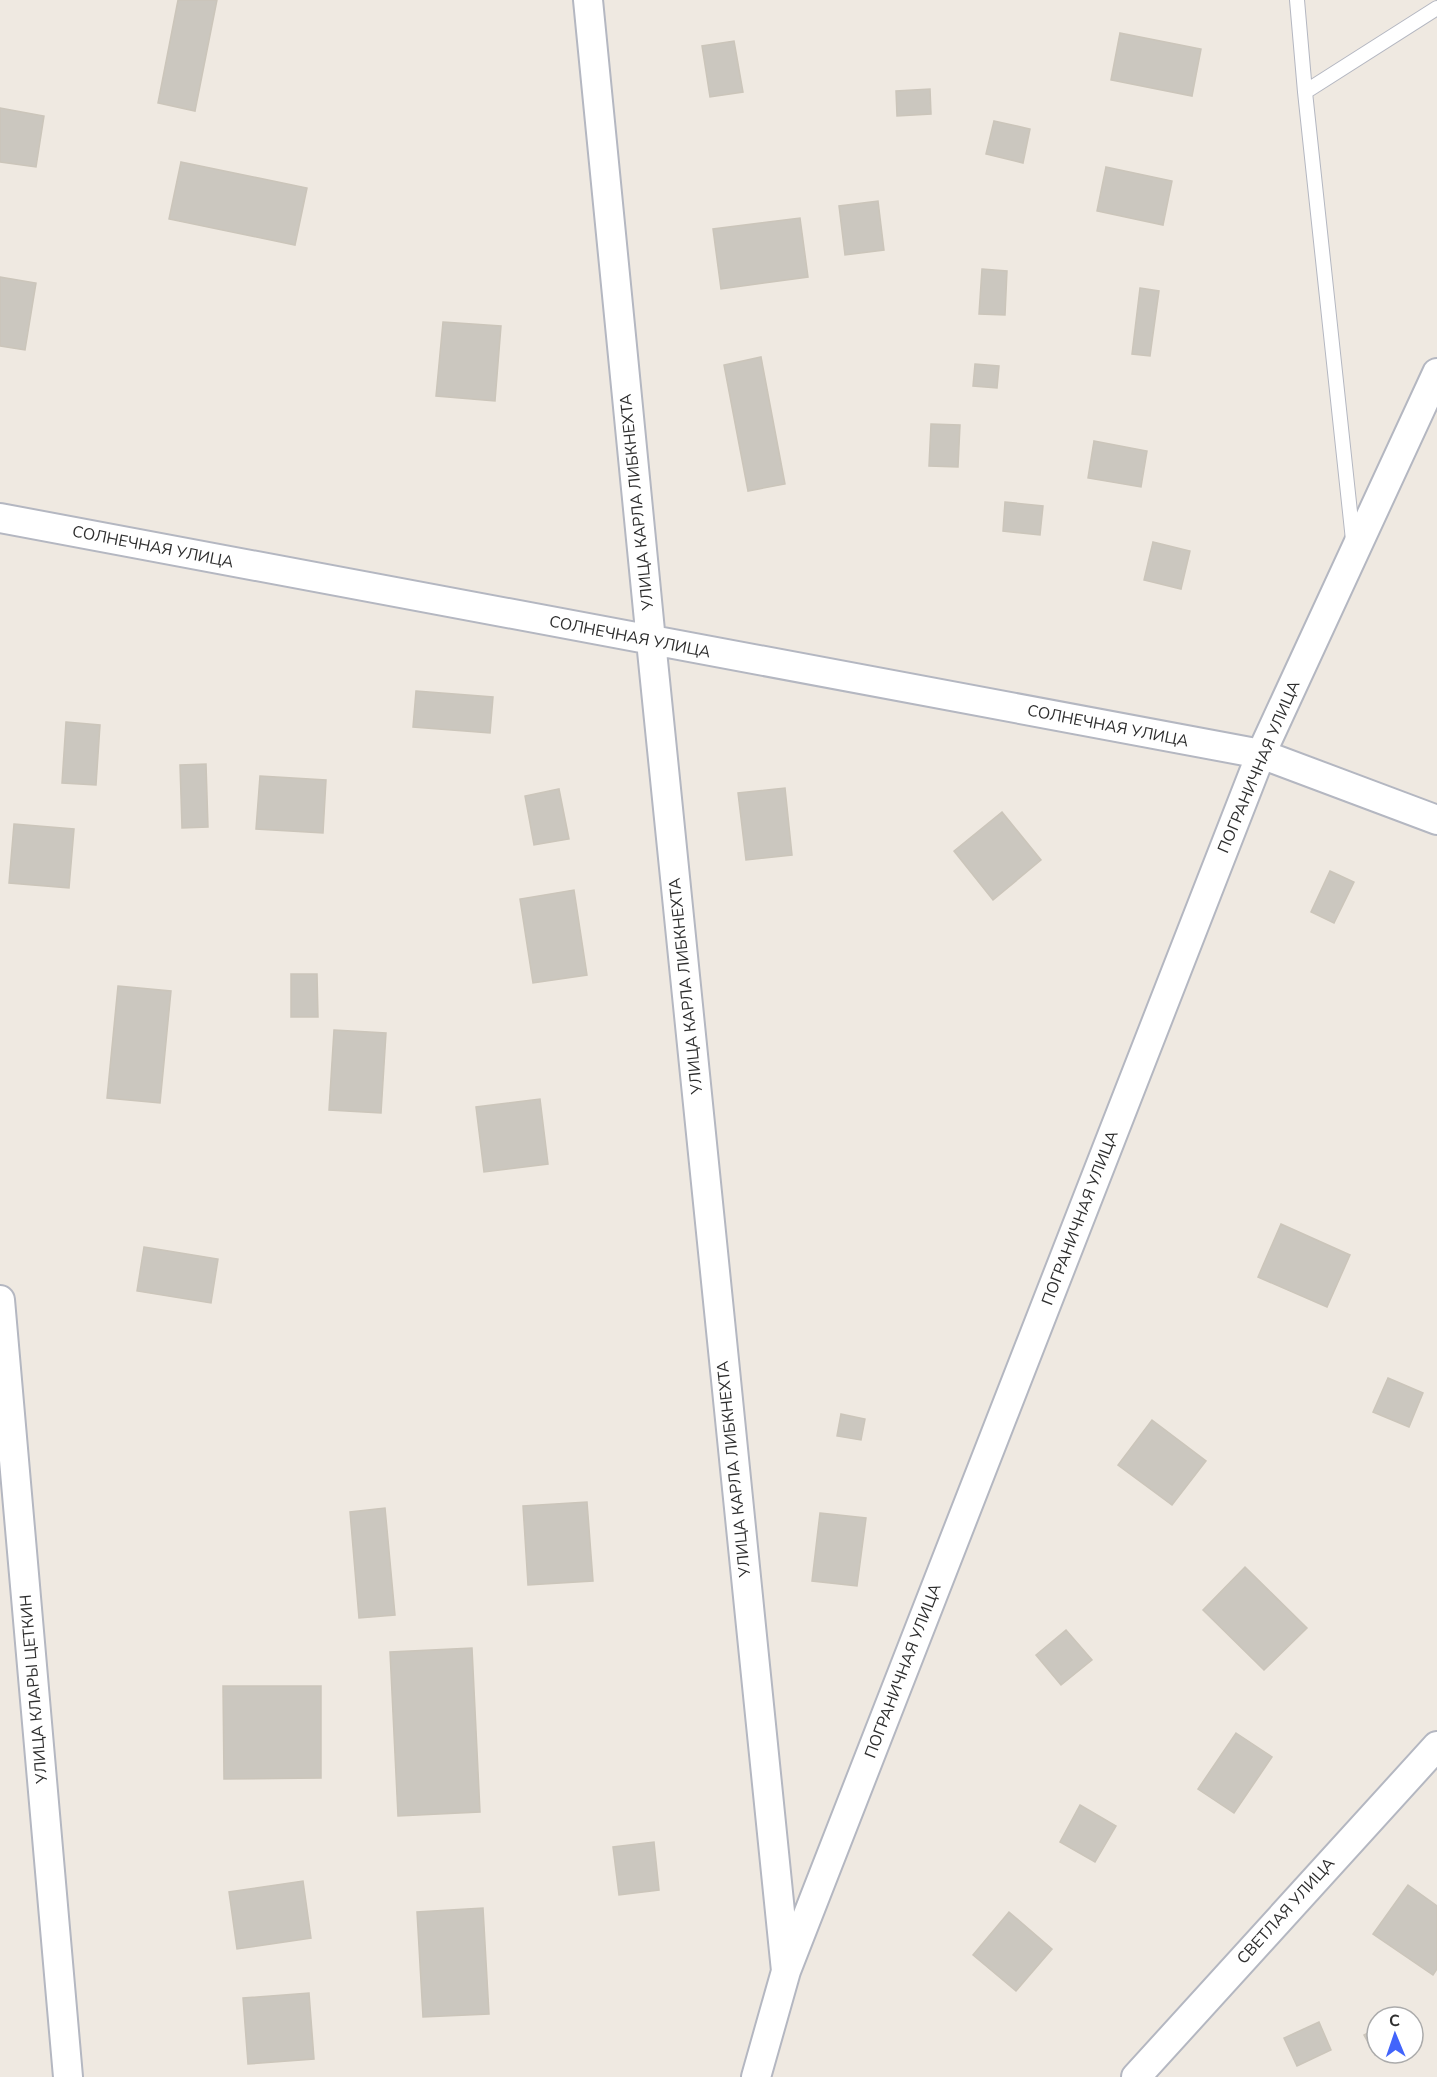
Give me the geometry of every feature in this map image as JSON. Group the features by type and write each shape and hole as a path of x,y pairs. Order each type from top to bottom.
{"street":[{"name":"УЛИЦА КАРЛА ЛИБКНЕХТА","path":"588,0 786,1971"},
{"name":"ПОГРАНИЧНАЯ УЛИЦА","path":"756,2077 786,1971 1261,754 1437,373"},
{"name":"СОЛНЕЧНАЯ УЛИЦА","path":"0,518 1261,754 1437,820"},
{"name":"УЛИЦА КЛАРЫ ЦЕТКИН","path":"0,1300 68,2077"},
{"name":"СВЕТЛАЯ УЛИЦА","path":"1136,2077 1437,1746"}],"lane":[{"path":"1297,0 1354,552"},
{"path":"1305,92 1437,8"}],"building":[{"path":"178,0 217,0 195,111 158,103"},
{"path":"1120,33 1201,49 1192,96 1111,80"},
{"path":"734,41 743,92 710,97 702,46"},
{"path":"930,89 931,114 897,116 896,91"},
{"path":"0,108 44,116 36,167 0,162"},
{"path":"994,121 1030,129 1023,163 986,154"},
{"path":"181,162 307,188 295,245 169,219"},
{"path":"1106,167 1172,181 1163,225 1097,211"},
{"path":"878,201 884,250 845,255 839,206"},
{"path":"800,218 808,277 721,289 713,229"},
{"path":"982,269 1007,271 1005,315 979,314"},
{"path":"0,277 36,283 25,350 0,346"},
{"path":"1140,288 1159,291 1150,356 1132,354"},
{"path":"443,322 501,326 495,401 436,396"},
{"path":"761,357 785,484 748,491 724,365"},
{"path":"975,364 999,366 997,388 973,386"},
{"path":"931,424 960,425 958,467 929,466"},
{"path":"1094,441 1147,451 1141,487 1088,478"},
{"path":"1005,502 1043,506 1040,535 1003,531"},
{"path":"1153,542 1190,551 1181,589 1144,580"},
{"path":"416,691 493,697 490,733 413,727"},
{"path":"66,722 100,725 96,785 62,783"},
{"path":"206,764 208,827 182,828 180,765"},
{"path":"260,776 326,780 323,833 256,829"},
{"path":"785,788 792,855 746,860 738,793"},
{"path":"559,789 569,839 534,845 525,796"},
{"path":"1002,812 1041,860 993,900 954,851"},
{"path":"14,824 74,829 69,888 9,883"},
{"path":"1330,871 1354,882 1334,923 1311,912"},
{"path":"574,890 587,975 533,983 520,899"},
{"path":"291,974 317,974 318,1017 291,1017"},
{"path":"118,986 171,991 160,1103 107,1098"},
{"path":"334,1030 386,1033 381,1113 329,1110"},
{"path":"540,1099 548,1164 484,1172 476,1107"},
{"path":"1281,1224 1350,1255 1327,1307 1258,1277"},
{"path":"144,1247 218,1259 211,1303 137,1291"},
{"path":"1388,1378 1423,1393 1409,1427 1373,1412"},
{"path":"841,1414 865,1419 861,1440 837,1436"},
{"path":"1152,1420 1206,1461 1172,1505 1118,1465"},
{"path":"587,1502 593,1581 528,1585 523,1506"},
{"path":"385,1508 395,1615 359,1618 350,1512"},
{"path":"820,1513 866,1518 857,1586 812,1581"},
{"path":"1245,1567 1307,1628 1264,1670 1203,1610"},
{"path":"1066,1630 1092,1660 1061,1685 1036,1655"},
{"path":"472,1648 480,1812 398,1816 390,1652"},
{"path":"223,1686 321,1686 321,1778 224,1779"},
{"path":"1236,1733 1272,1757 1234,1813 1198,1789"},
{"path":"1080,1805 1116,1826 1095,1862 1060,1842"},
{"path":"654,1842 659,1890 619,1895 613,1847"},
{"path":"303,1881 311,1938 237,1949 229,1892"},
{"path":"1408,1885 1437,1906 1437,1969 1433,1975 1373,1934"},
{"path":"483,1908 489,2014 423,2017 417,1912"},
{"path":"1009,1912 1052,1949 1016,1991 973,1955"},
{"path":"309,1993 314,2059 248,2064 243,1998"},
{"path":"1319,2022 1331,2050 1297,2066 1284,2038"}]}
